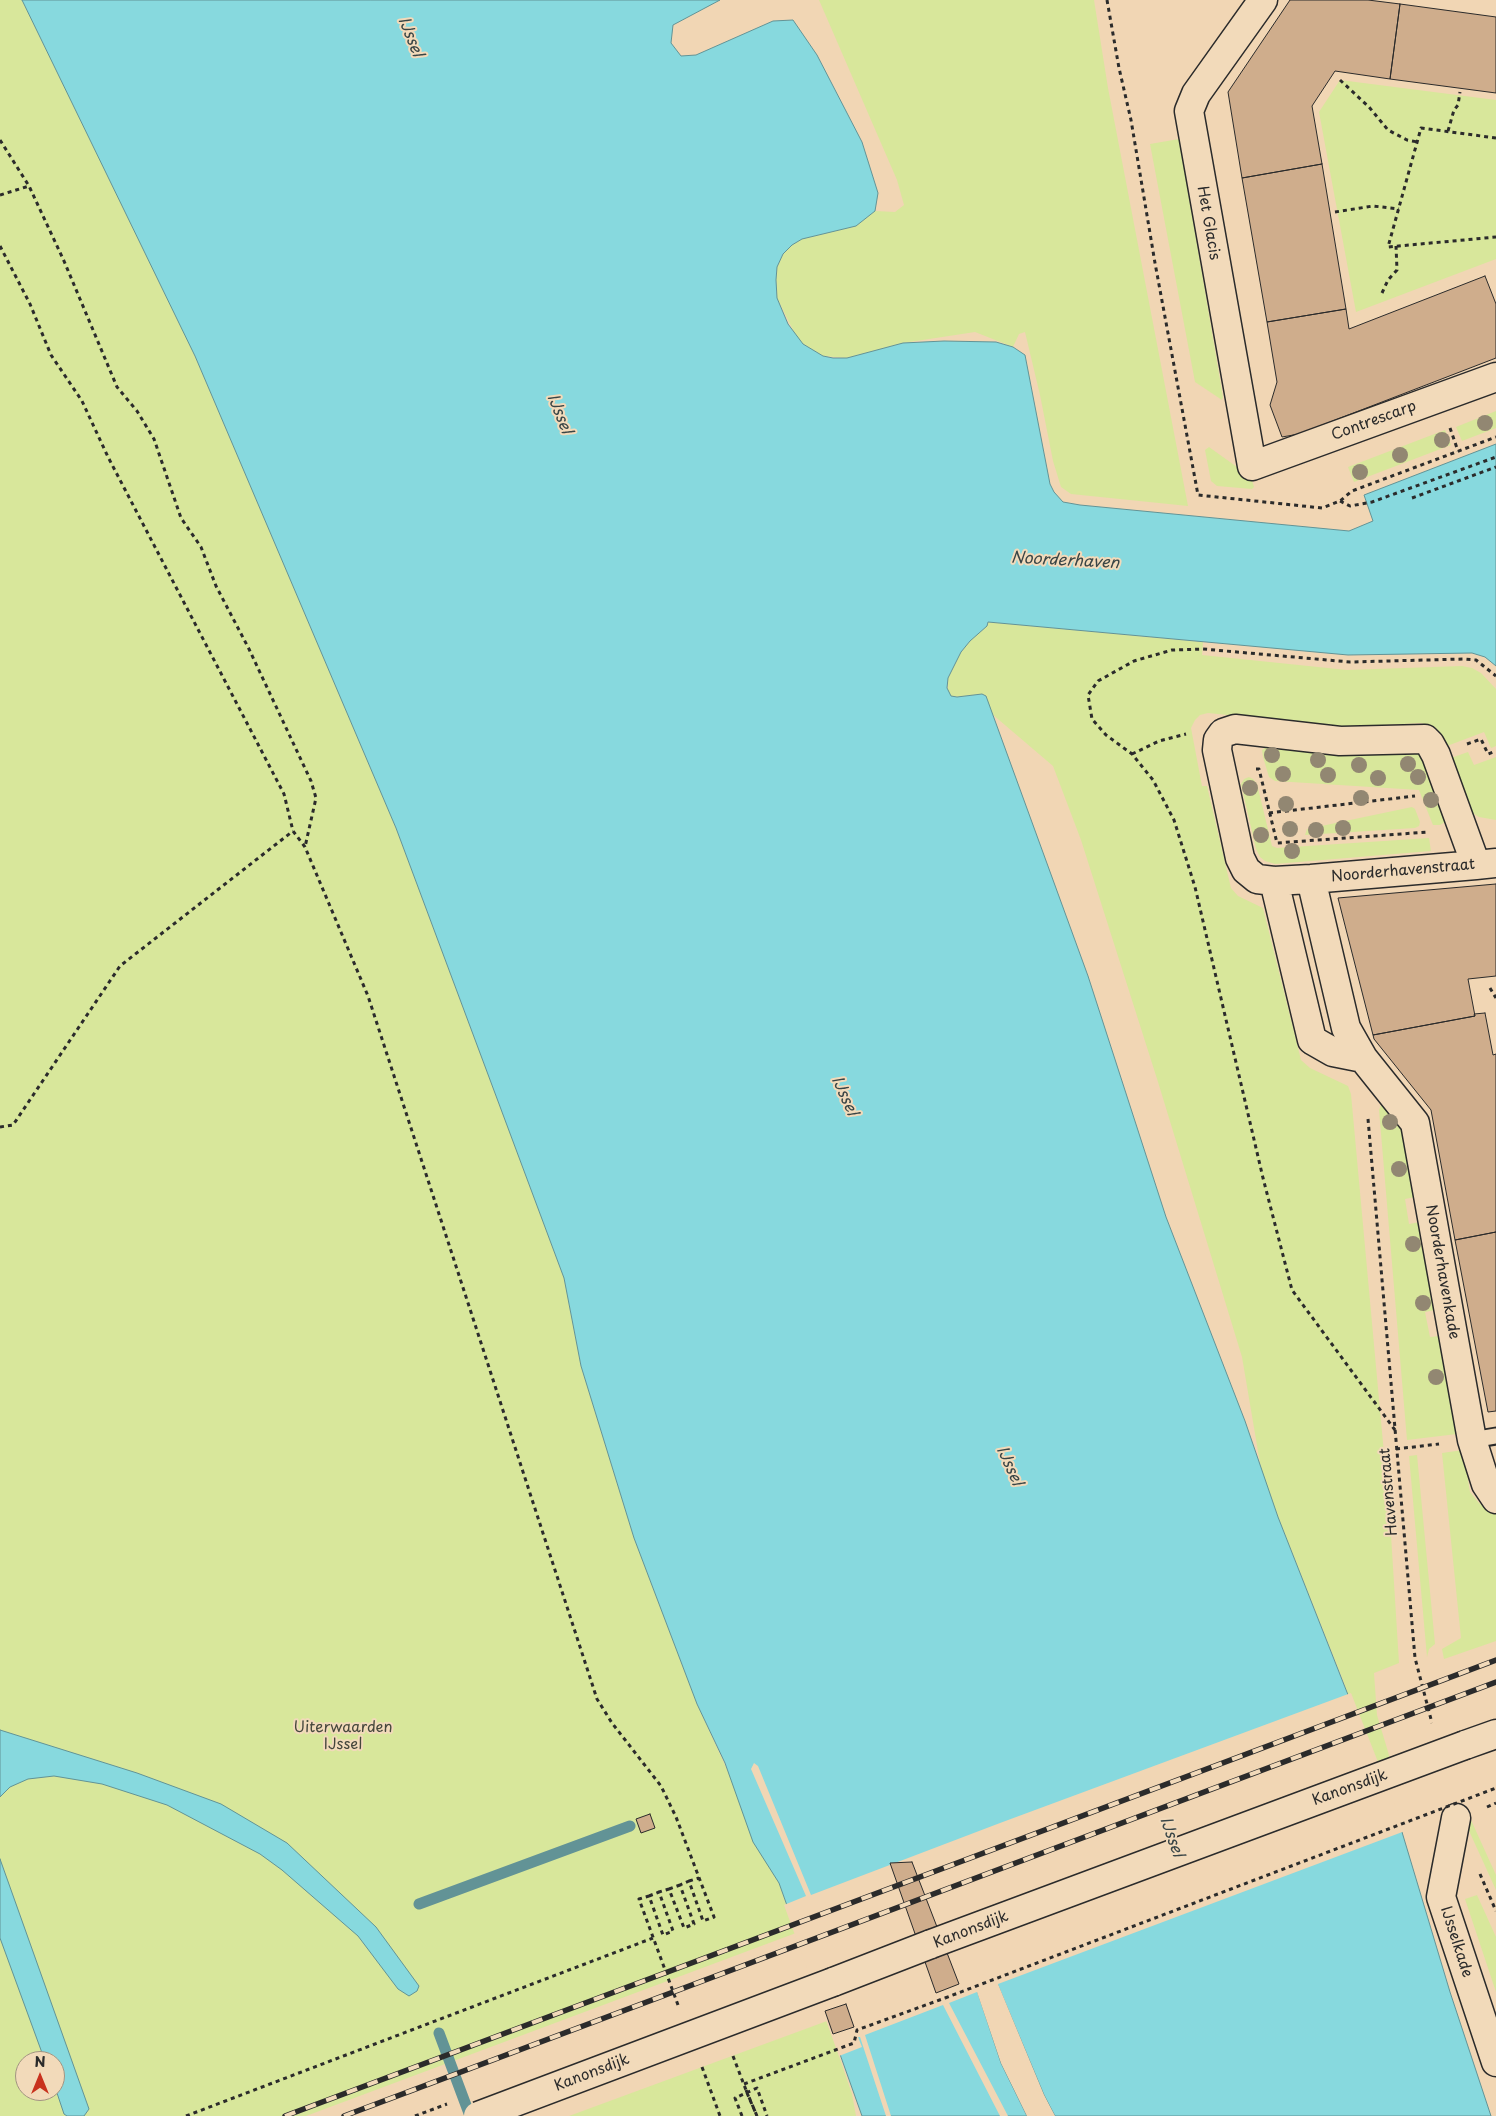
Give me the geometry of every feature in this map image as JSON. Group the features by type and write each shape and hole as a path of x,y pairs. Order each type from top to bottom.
{"street":[{"name":"Het Glacis","path":"1252,466 1189,111 1196,94 1263,0"},
{"name":"Contrescarp","path":"1252,466 1496,377"},
{"path":"1311,878 1274,881 1257,879 1246,870 1240,858 1217,750 1218,740 1223,733 1235,729 1340,741 1425,740 1430,744 1436,755 1464,829 1486,864"},
{"name":"Noorderhavenstraat","path":"1311,878 1486,864"},
{"name":"Noorderhavenkade","path":"1311,878 1346,1028 1363,1058 1415,1123 1484,1438 1486,1484 1496,1498"},
{"path":"1274,881 1312,1040 1333,1052 1363,1058"},
{"name":"Kanonsdijk","path":"478,2116 1496,1734"},
{"name":"IJsselkade","path":"1453,1809 1441,1897 1496,2062"}],"path":[{"path":"1107,0 1119,68"},
{"path":"1340,80 1369,107 1388,130 1407,140 1418,142"},
{"path":"1448,131 1454,110 1458,105 1460,92"},
{"path":"1496,138 1422,128 1388,247 1496,237"},
{"path":"0,140 29,186 64,261 117,387 136,411 154,439 181,518 201,547 216,586 249,649 311,782 316,798 305,847"},
{"path":"0,195 29,186"},
{"path":"1335,212 1373,206 1399,209"},
{"path":"0,246 30,304 51,355 82,401 108,457 284,794 293,831 305,847 368,996 597,1698 612,1723 661,1786 676,1816 714,1917 703,1921 689,1881"},
{"path":"1382,293 1388,280 1397,270 1396,246"},
{"path":"1340,501 1350,506 1372,502 1496,457"},
{"path":"1412,498 1496,467"},
{"path":"1395,1430 1292,1290 1194,886 1174,820 1153,780 1132,754 1106,734 1092,719 1088,695 1098,681 1134,661 1172,650 1202,649 1350,662 1464,658 1476,660 1496,676"},
{"path":"1132,754 1159,741 1180,734 1192,734"},
{"path":"1477,740 1481,739 1488,754 1496,751"},
{"path":"1254,770 1259,769 1277,843 1464,829"},
{"path":"1269,813 1415,796 1418,803"},
{"path":"0,1127 13,1125 120,966 293,831"},
{"path":"1490,988 1496,998"},
{"name":"Havenstraat","path":"1368,1117 1415,1658 1432,1724"},
{"path":"1396,1449 1484,1438"},
{"path":"744,2084 854,2043 856,2030 1496,1788"},
{"path":"1476,1867 1496,1911"},
{"path":"186,2116 653,1938 639,1899 699,1878"},
{"path":"669,1889 684,1928 694,1924 680,1885"},
{"path":"649,1896 663,1935 673,1932 659,1892"},
{"path":"733,2056 757,2116 748,2093"},
{"path":"754,2080 767,2116"},
{"path":"742,2116 734,2098 757,2088 767,2116"}],"green space":[{"name":"Uiterwaarden IJssel","path":"0,0 22,0 195,356 396,828 564,1278 581,1366 634,1538 697,1704 779,1883 796,1933 306,2116 0,2116"},
{"path":"819,0 1094,0 1108,88 1188,506 1071,494 1061,487 1053,461 1025,332 1019,334 1013,347 975,332 903,343 847,358 823,356 803,344 796,336 777,298 777,267 783,254 802,239 856,226 875,211 895,212 904,205 897,180"},
{"path":"1340,80 1496,100 1496,259 1356,312 1319,112"},
{"path":"1179,139 1222,400 1195,382 1150,144"},
{"path":"1496,411 1496,428 1462,441 1456,427"},
{"path":"1445,430 1451,445 1354,482 1348,467"},
{"path":"1209,447 1251,477 1254,487 1252,489 1217,486 1211,481 1205,450"},
{"path":"988,622 1203,642 1202,655 1347,670 1462,666 1472,668 1481,673 1496,689 1496,746 1491,748 1484,732 1447,746 1442,735 1435,727 1421,723 1346,727 1208,713 1200,715 1191,728 1202,786 1207,786 1231,888 1238,896 1263,908 1301,1060 1310,1068 1348,1086 1351,1094 1390,1519 1399,1663 1374,1673 1377,1715 1395,1775 1377,1781 1344,1683 1278,1517 1261,1469 1242,1357 1158,1082 1081,840 1053,766 992,714 986,696 982,694 957,697 951,696 948,692 948,678 961,652 987,626"},
{"path":"1268,746 1419,750 1445,817 1445,822 1440,825 1433,825 1419,790 1275,781 1269,777 1263,757 1262,750"},
{"path":"1468,752 1474,765 1496,757 1496,820 1479,817 1471,812 1448,759"},
{"path":"1249,777 1257,784 1272,846 1277,848 1429,838 1431,851 1275,864 1265,861 1260,857 1256,849 1241,784 1244,779"},
{"path":"1412,807 1415,809 1420,822 1419,826 1415,828 1305,835 1307,829"},
{"path":"1382,1103 1403,1129 1415,1197 1405,1199 1409,1224 1420,1222 1435,1310 1425,1312 1430,1337 1440,1336 1457,1434 1407,1440 1379,1110"},
{"path":"1463,1450 1470,1492 1479,1503 1496,1514 1496,1641 1444,1659 1442,1649 1461,1638 1442,1453"},
{"path":"1417,1455 1435,1644 1429,1649 1427,1657 1409,1456"},
{"path":"1471,1820 1496,1875 1496,1890 1465,1822"},
{"path":"1477,1895 1496,1937 1496,1992 1465,1899"},
{"path":"827,2021 852,2094 856,2116 569,2116"}],"water":[{"path":"22,0 720,0 673,25 671,43 681,56 696,55 773,21 793,20 817,55 862,142 878,193 875,211 856,226 802,239 783,254 777,267 777,298 788,324 803,344 823,356 833,358 847,358 903,343 944,341 996,342 1013,347 1025,355 1050,484 1063,502 1349,531 1373,521 1364,495 1496,444 1496,666 1485,657 1472,653 1348,655 988,622 987,626 961,652 948,678 947,688 951,696 982,694 986,696 1088,976 1166,1217 1245,1421 1278,1517 1402,1832 1450,1992 1491,2116 1055,2116 1044,2095 994,1976 982,1972 974,1977 976,1987 1001,2063 1027,2116 862,2116 779,1883 753,1842 725,1763 697,1704 634,1538 581,1366 564,1278 396,828 195,356"},
{"path":"0,1730 137,1773 221,1804 287,1843 376,1927 419,1986 417,1991 409,1996 398,1989 358,1936 282,1870 260,1854 167,1805 102,1784 54,1776 28,1779 10,1787 0,1797"},
{"path":"0,1859 89,2109 84,2116 67,2116 64,2114 60,2101 65,2101 65,2051 41,2051 0,1938"}],"pier":[{"path":"1351,1693 1405,1831 998,1984 1044,2095 1055,2116 1053,2116 1041,2096 992,1978 982,1974 977,1978 978,1987 1003,2062 1030,2116 1027,2116 1001,2063 977,1992 949,2003 1008,2116 1000,2116 943,2005 865,2035 891,2116 886,2116 860,2037 858,2037 862,2047 839,2056 784,1905 806,1896 751,1769 754,1763 758,1766 811,1895"}],"building":[{"path":"1290,0 1368,0 1400,4 1390,79 1335,71 1312,106 1322,164 1242,178 1228,92"},
{"path":"1400,4 1496,17 1496,93 1390,79"},
{"path":"1322,164 1346,309 1267,322 1242,178"},
{"path":"1485,276 1496,304 1496,358 1299,434 1282,437 1270,405 1277,382 1267,322 1346,309 1349,329"},
{"path":"1496,884 1496,976 1468,979 1475,1016 1373,1035 1338,898"},
{"path":"1485,1013 1493,1055 1496,1054 1496,1232 1455,1240 1431,1110 1374,1039 1373,1035"},
{"path":"1496,1232 1496,1411 1488,1412 1455,1240"},
{"path":"650,1814 655,1828 641,1833 636,1819"},
{"path":"912,1862 959,1984 936,1993 890,1863"},
{"path":"846,2004 854,2027 833,2034 825,2011"}],"waterway":[{"path":"419,1904 630,1826"},
{"path":"439,2033 470,2116"}],"railway":[{"path":"285,2116 1496,1660"},
{"path":"344,2116 1496,1682"}],"water label":[{"name":"IJssel","path":"410,37"},
{"name":"IJssel","path":"559,414"},
{"name":"Noorderhaven","path":"1065,561"},
{"name":"IJssel","path":"844,1096"},
{"name":"IJssel","path":"1009,1466"},
{"name":"IJssel","path":"1171,1837"}]}
